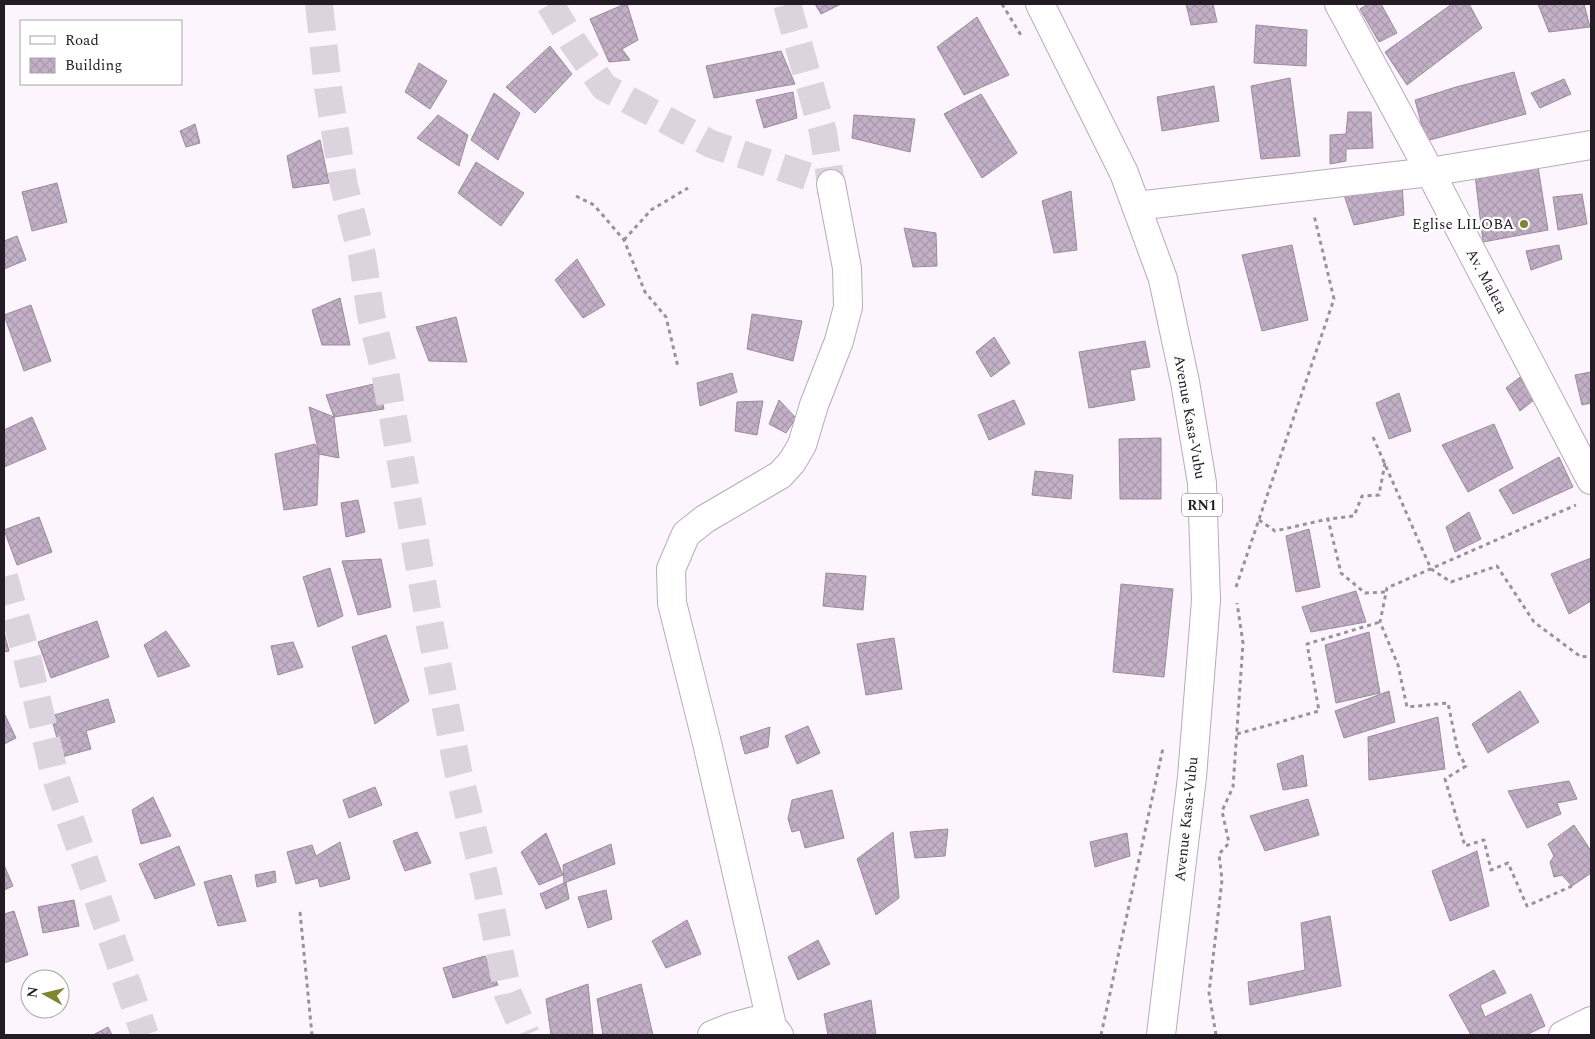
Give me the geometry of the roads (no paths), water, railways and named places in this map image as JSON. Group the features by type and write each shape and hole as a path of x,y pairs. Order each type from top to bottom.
{"main road":[{"name":"Avenue Kasa-Vubu","path":"1040,4 1124,173 1163,279 1186,382 1202,483 1206,600 1192,777 1161,1035"},
{"name":"Av. Maleta","path":"1339,4 1430,172 1587,491"},
{"path":"1136,206 1430,172 1591,145"},
{"path":"776,1030 672,602 671,569 686,534 705,519 780,475 792,462 802,445 814,405 839,341 848,307 847,268 831,184"},
{"path":"1563,1035 1591,1021"},
{"path":"712,1035 732,1027 754,1022 776,1030"}],"tunnel":[{"path":"319,4 328,88 344,186 362,255 371,315 385,372 429,621 458,771 486,883 508,994 526,1035"},
{"path":"550,4 604,87 711,144 831,184 823,132 787,4"},
{"path":"4,577 26,653 54,773 145,1035"}],"place":[{"name":"Eglise LILOBA","path":"1524,224"}]}
